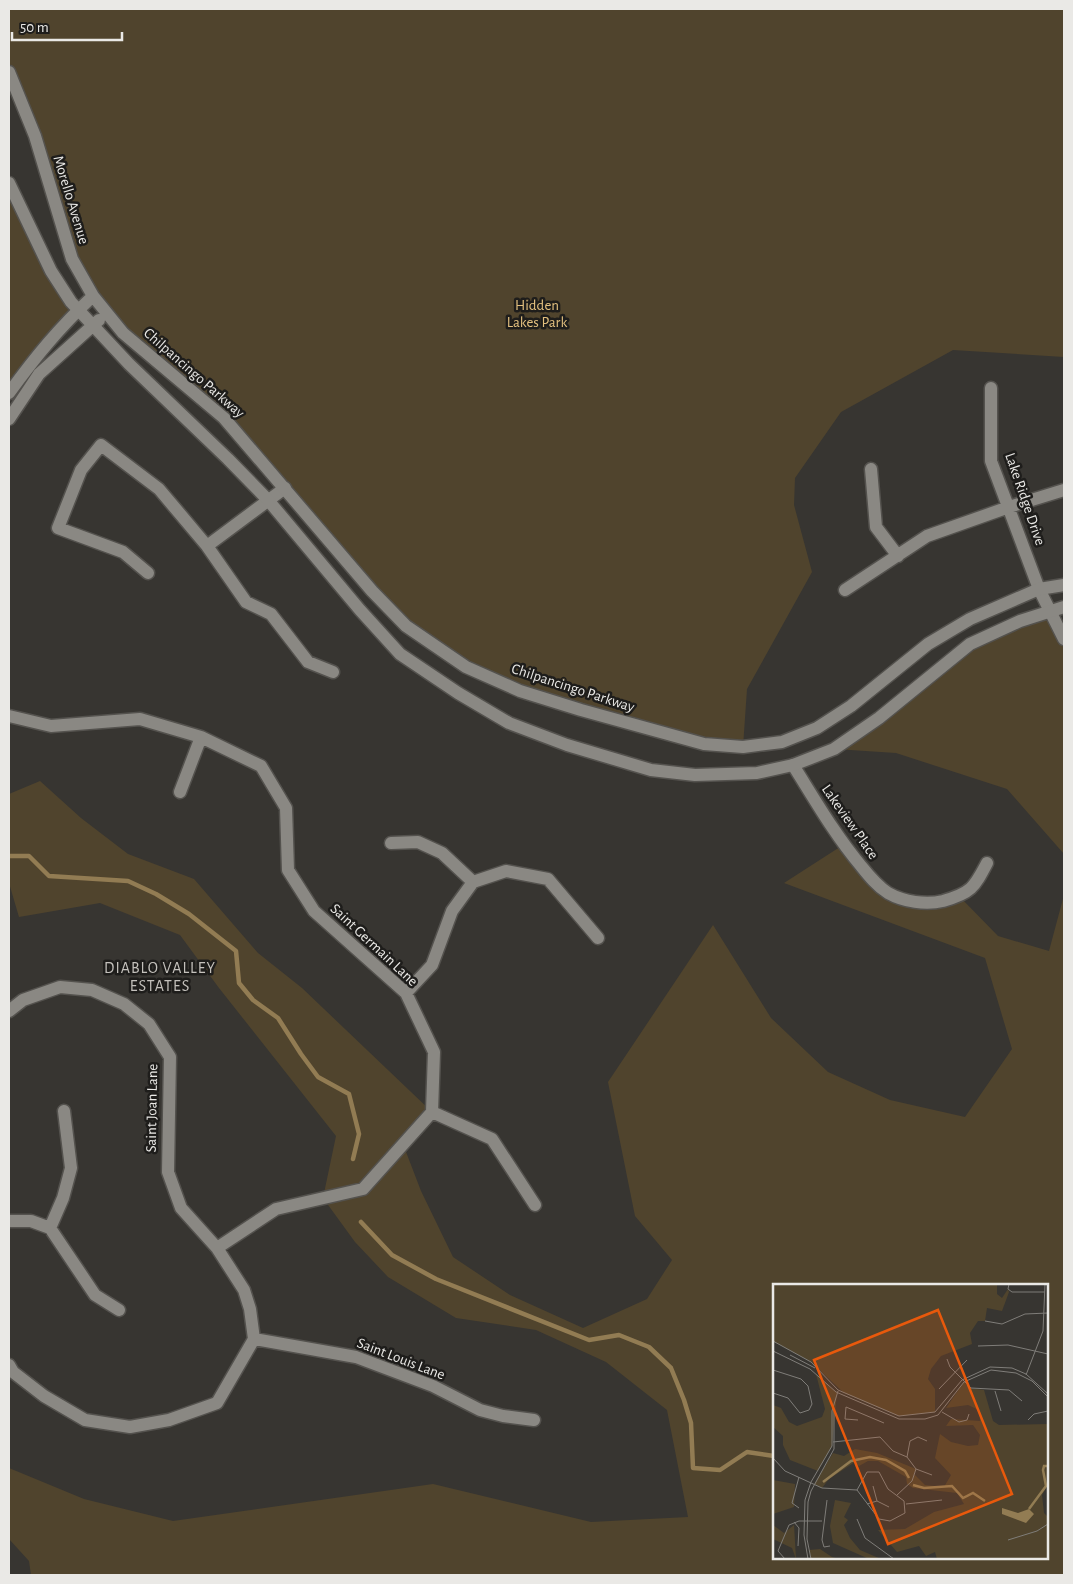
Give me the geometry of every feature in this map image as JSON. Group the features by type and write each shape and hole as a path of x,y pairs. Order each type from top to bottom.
{"street":[{"name":"Morello Avenue","path":"9,72 13,87 35,136 72,258 93,296"},
{"path":"9,183 51,270 72,302 129,364 268,500 360,610 400,654 458,693 509,723 568,745 651,770 695,775 758,773 793,765 834,749 871,724 970,644 1020,621 1064,607"},
{"path":"9,393 36,355 62,325 93,296"},
{"name":"Chilpancingo Parkway","path":"93,296 124,333 224,418 372,591 406,626 466,667 520,691 581,710 704,744 743,747 782,742 817,728 851,706 928,644 970,619 1039,589 1064,585"},
{"path":"9,419 39,374 92,324 107,314"},
{"name":"Lake Ridge Drive","path":"991,388 992,461 1039,589 1064,639"},
{"path":"148,573 122,552 58,528 81,470 101,445 159,489 207,546 246,602 271,614 308,662 333,672"},
{"path":"871,469 876,527 898,556"},
{"path":"207,546 285,488"},
{"path":"845,590 927,536 1064,490"},
{"name":"Saint Germain Lane","path":"9,716 51,726 140,720 201,737 261,766 286,808 288,870 314,911 406,993 434,1052 432,1112"},
{"path":"180,792 201,737"},
{"name":"Lakeview Place","path":"793,765 843,845 874,883 888,893 925,903 959,896 970,891 987,863"},
{"path":"391,843 418,842 442,853 473,882"},
{"path":"406,993 432,965 452,911 473,882 506,870 548,879 598,938"},
{"name":"Saint Joan Lane","path":"9,1011 23,1000 60,987 92,990 124,1004 149,1024 170,1057 168,1172 181,1208 217,1248"},
{"path":"50,1228 63,1198 71,1168 64,1111"},
{"path":"9,1365 13,1372 44,1396 85,1420 130,1427 169,1420 218,1403 254,1339 250,1309 244,1290 217,1248 276,1209 363,1189 432,1112 492,1139 535,1205"},
{"path":"9,1221 31,1221 50,1228 95,1296 119,1310"},
{"name":"Saint Louis Lane","path":"254,1339 356,1357 433,1386 480,1410 503,1416 534,1420"}],"green space":[{"name":"Hidden Lakes Park","path":"9,9 1064,9 1064,357 953,350 841,412 795,478 794,505 812,572 747,689 743,747 704,744 520,691 406,626 224,418 123,333 72,259 9,72"},
{"path":"9,183 79,309 9,393"},
{"path":"1050,611 1064,639 1064,854 1007,789 896,753 835,749 970,644"},
{"path":"40,781 81,818 128,854 194,879 258,953 302,988 432,1112 403,1144 421,1191 453,1257 510,1295 583,1328 647,1299 672,1260 635,1216 608,1082 713,925 771,1018 828,1072 890,1100 965,1117 1012,1049 985,958 784,883 843,845 874,883 901,898 959,896 998,936 1049,951 1064,895 1064,1575 31,1575 29,1561 9,1539 9,1468 84,1499 173,1521 433,1484 591,1522 688,1517 667,1410 606,1362 536,1330 456,1318 388,1277 355,1242 323,1198 336,1136 219,988 180,935 100,903 19,917 9,883 9,794"}],"waterway":[{"path":"9,856 29,856 49,876 128,881 156,894 189,914 236,951 239,983 253,1000 278,1018 318,1077 349,1094 359,1134 353,1159"},
{"path":"361,1222 392,1255 436,1279 589,1340 619,1335 649,1347 671,1368 684,1400 691,1423 693,1468 720,1470 747,1452 773,1456"}],"district":[{"name":"DIABLO VALLEY ESTATES","path":"160,977"}]}
